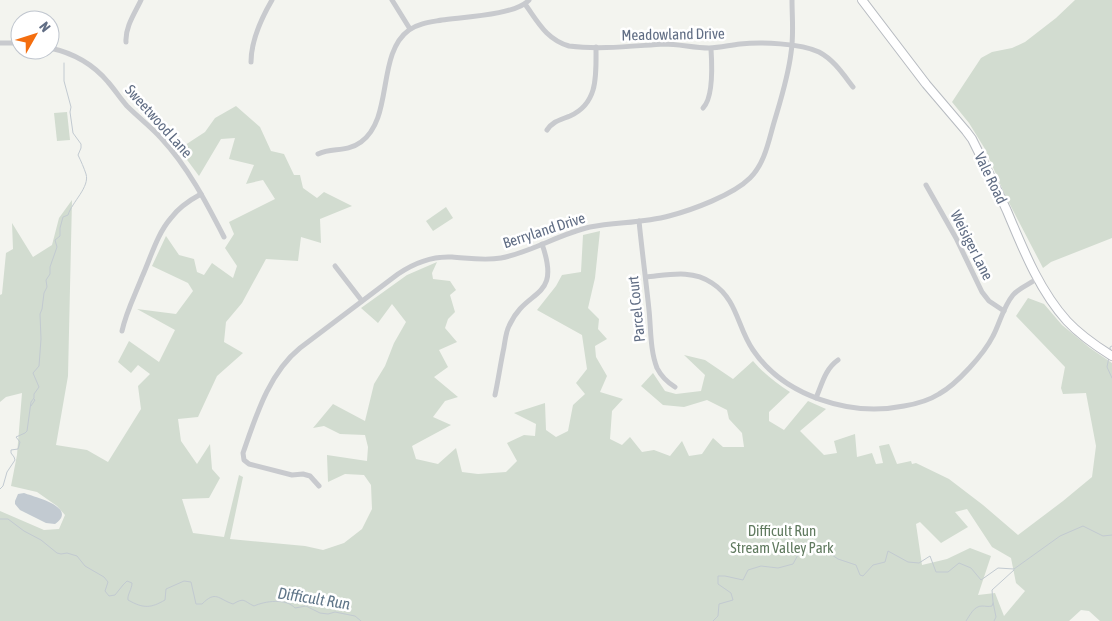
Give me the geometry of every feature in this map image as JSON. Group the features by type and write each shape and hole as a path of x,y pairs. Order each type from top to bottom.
{"main road":[{"name":"Vale Road","path":"862,0 926,84 972,139 1038,278 1051,301 1076,330 1112,356"}],"street":[{"path":"126,42 127,29 141,0"},
{"path":"251,62 257,29 272,0"},
{"path":"392,0 410,29"},
{"name":"Berryland Drive","path":"319,486 310,476 292,474 249,464 244,460 243,453 272,381 293,353 406,269 424,261 445,257 493,259 512,255 578,230 639,222 692,209 742,185 751,177 765,152 786,82 792,46 792,0"},
{"path":"318,154 353,147 370,134 377,122 394,51 400,40 410,29 433,21 506,11 527,2"},
{"name":"Meadowland Drive","path":"527,2 545,32 556,41 568,46 630,47 664,44 711,48 754,44 792,46 810,49 824,55 834,62 853,87"},
{"path":"547,130 554,122 577,112 586,104 593,92 596,79 596,47"},
{"path":"702,108 710,94 711,48"},
{"name":"Sweetwood Lane","path":"60,51 77,56 92,66 101,74 127,106 166,144 202,194 224,237"},
{"name":"Weisiger Lane","path":"926,185 956,238 982,292 989,301 1004,311"},
{"path":"122,331 157,240 164,227 182,206 202,194"},
{"name":"Parcel Court","path":"639,222 655,361 663,377 675,388"},
{"path":"495,395 509,326 518,312 542,290 547,278 548,264 542,244"},
{"path":"335,266 362,301"},
{"path":"646,278 684,274 699,276 712,283 724,294 732,306 749,344 759,359 780,378 816,398 844,407 870,410 896,408 913,404 930,399 945,391 975,361 992,338 1012,296 1038,278"},
{"path":"816,398 826,372 838,360"}],"green space":[{"path":"1075,0 1112,0 1112,238 1051,262 1043,268 1005,195 985,149 969,123 952,102 981,58 992,52 1012,48 1025,42 1056,18"},
{"name":"Difficult Run Stream Valley Park","path":"236,106 260,127 271,151 284,154 294,175 300,175 303,188 317,198 324,192 352,206 320,219 321,243 301,237 298,261 266,259 242,303 226,322 224,342 243,353 217,376 198,417 178,419 181,441 197,464 210,444 212,469 220,478 209,498 182,499 193,533 224,537 239,475 243,477 230,539 305,546 323,550 344,543 362,529 372,509 371,485 364,475 345,474 328,482 327,455 367,461 368,447 365,435 340,434 324,426 313,428 333,404 365,421 374,384 385,366 394,343 406,322 392,304 378,323 361,308 407,275 437,262 432,273 433,279 450,281 456,290 450,295 455,312 448,319 445,328 457,342 439,350 448,367 434,377 458,397 445,401 433,417 451,425 412,446 416,459 438,464 456,448 462,472 478,474 506,472 517,461 507,443 524,435 535,436 536,424 514,413 545,403 546,430 556,437 568,431 573,405 585,394 576,383 587,369 582,335 537,310 556,286 562,275 581,272 583,235 600,231 595,278 588,308 599,319 598,329 607,339 595,346 596,357 607,376 600,392 623,399 612,411 610,439 622,445 630,437 642,452 654,450 670,456 682,441 689,456 702,454 713,438 723,447 744,447 742,433 729,419 727,410 707,400 684,407 663,405 641,386 653,373 665,391 676,394 701,391 705,375 684,355 705,360 733,379 753,361 770,378 790,392 769,412 769,421 784,430 808,401 826,409 800,431 824,455 837,453 834,441 855,434 857,457 872,453 876,464 883,463 879,446 889,444 897,464 911,461 912,464 916,463 949,479 1018,535 1092,477 1096,446 1086,393 1063,394 1061,388 1065,367 1016,316 1028,298 1044,304 1062,325 1112,363 1112,621 1100,621 1089,611 1081,610 1069,621 0,621 0,511 44,530 59,529 65,515 57,506 37,492 11,486 17,455 22,393 6,397 0,402 0,295 2,294 6,253 13,249 12,223 33,257 52,245 59,218 72,200 68,376 56,445 87,450 108,462 141,409 138,386 150,374 138,365 131,373 118,362 129,341 159,362 175,330 137,309 176,314 193,291 188,283 152,266 166,236 179,255 194,259 197,272 204,275 212,263 233,278 237,266 225,248 234,234 229,222 275,199 263,180 246,184 254,165 229,159 235,138 221,139 199,176 179,149 205,132 215,118","holes":["967,509 992,547 1011,558 1016,583 1025,591 1004,616 995,593 978,595 991,556 970,548 947,559 922,565 916,524 920,522 941,543 968,527 955,512"]},
{"path":"67,112 70,140 57,141 54,113"},
{"path":"446,207 453,218 433,231 426,221"}],"shaded area":[{"path":"24,493 45,500 58,508 62,513 61,518 55,524 46,523 20,510 15,501 18,494"}],"waterway":[{"path":"0,489 3,486 7,472 15,460 11,450 18,449 20,442 16,437 27,431 31,402 39,387 33,373 39,366 40,314 47,287 46,280 50,274 50,267 57,247 55,240 60,236 63,217 68,215 87,179 78,155 81,144 73,133 71,107 64,81 64,63"},
{"name":"Difficult Run","path":"1110,351 1112,346"},
{"name":"Difficult Run","path":"1109,357 1107,367 1112,378"},
{"path":"31,406 34,399"},
{"name":"Difficult Run","path":"0,519 8,519 24,531 41,540 57,553 77,556 85,566 104,577 108,582 105,591 109,596 115,595 127,581 132,583 128,600 139,605 151,606 160,603 165,600 166,589 184,581 191,582 196,604 202,604 211,597 217,597 233,604 244,601 254,606 269,602 281,602 295,608 306,606 320,613 328,614 335,612 355,616 361,621"},
{"name":"Difficult Run","path":"713,621 718,616 719,604 733,600 731,593 718,584 718,576 743,580 748,570 761,566 778,568 793,564 799,553 826,551 838,559 856,565 860,575 863,576 873,565 885,562 888,551 908,562 919,563 930,556 936,572 948,572 959,563 971,568 981,580 998,568 1014,569 1060,536 1083,526 1103,536 1112,535"},
{"path":"994,621 996,617 992,590 1014,570"},
{"path":"966,621 979,606 992,606 993,603"}]}
